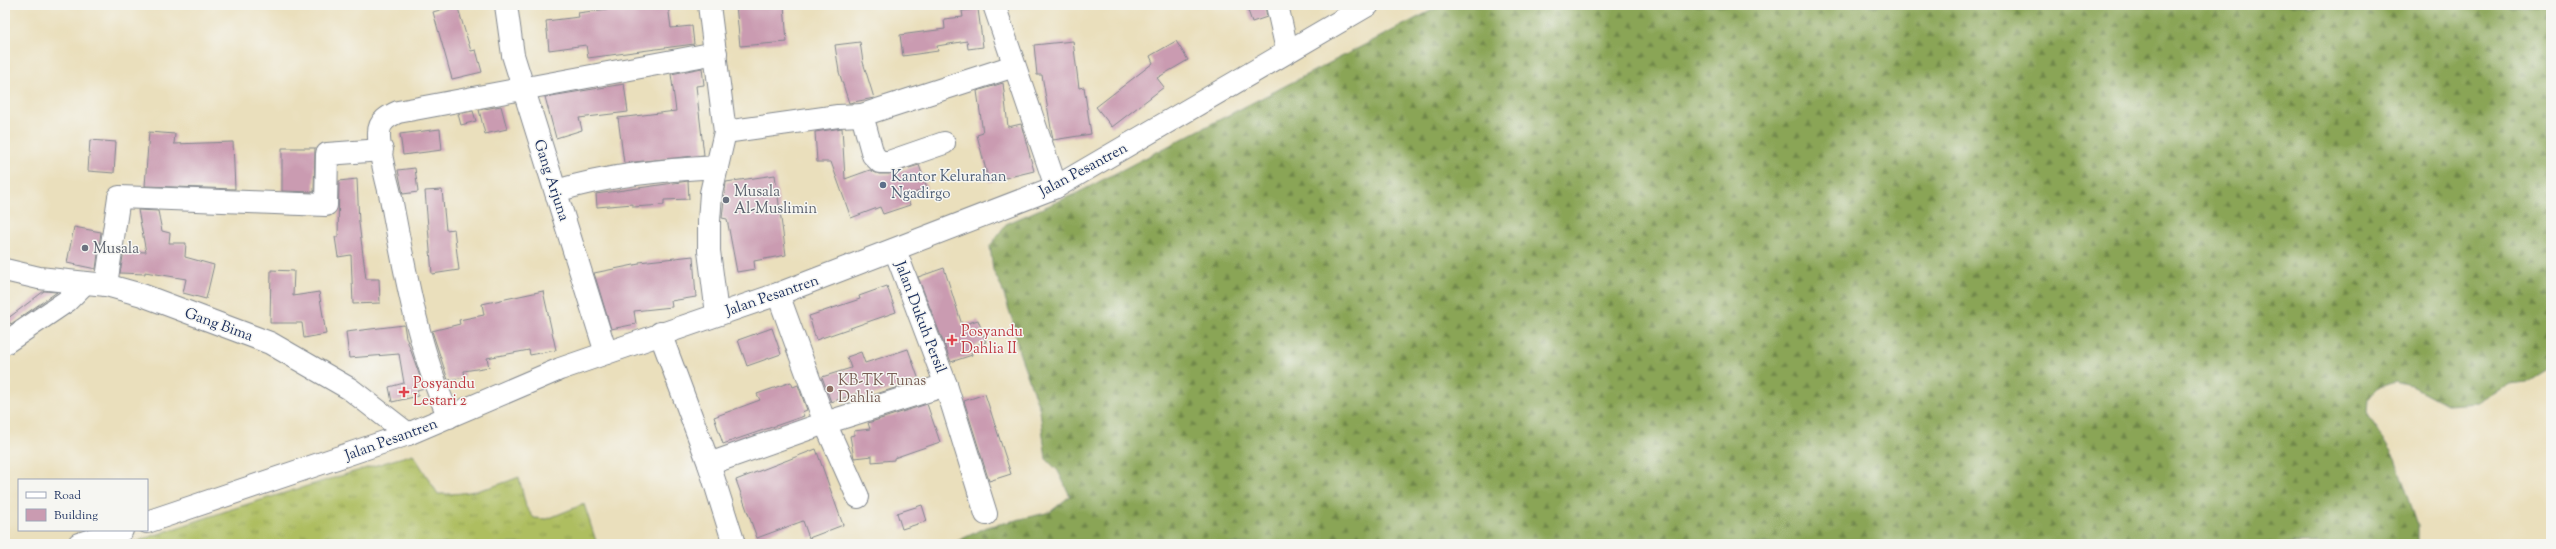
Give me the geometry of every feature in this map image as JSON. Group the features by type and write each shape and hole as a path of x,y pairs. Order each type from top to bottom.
{"street":[{"name":"Gang Arjuna","path":"506,5 513,54 606,353"},
{"path":"709,5 725,132 711,193 709,221 709,251 717,314"},
{"path":"994,5 1056,187"},
{"path":"1277,5 1287,50"},
{"name":"Jalan Pesantren","path":"148,522 408,434 449,418 560,369 660,333 778,294 1056,187 1287,50 1368,5"},
{"path":"449,418 437,391 424,350 398,237 379,133 381,124 388,116 398,112 523,87 716,53"},
{"path":"725,132 862,114 1014,66"},
{"path":"862,114 873,155 880,162 889,162 944,143"},
{"path":"106,285 119,197 326,205 327,154 382,150"},
{"path":"556,191 610,177 662,170 717,167"},
{"name":"Jalan Dukuh Persil","path":"895,250 946,385 986,514"},
{"name":"Gang Bima","path":"5,270 39,278 106,285 142,296 270,343 350,389 408,434"},
{"path":"5,344 67,301 85,283"},
{"path":"778,294 825,423 858,497"},
{"path":"660,333 709,464 734,544"},
{"name":"Jalan Dukuh Persil","path":"709,464 825,423 946,385"},
{"path":"79,544 119,531"}],"green space":[{"path":"1442,5 2551,5 2551,367 2527,382 2509,384 2479,402 2446,404 2412,386 2395,382 2380,387 2368,398 2367,413 2395,458 2418,525 2418,544 951,544 987,527 1050,512 1070,496 1058,471 1046,459 1040,411 1018,349 1014,325 1001,286 993,270 990,246 1006,224 1077,193"},
{"path":"413,454 438,494 479,490 519,477 526,507 534,518 547,519 584,504 597,544 129,544 238,507"}],"building":[{"path":"457,5 471,51 476,50 482,72 452,79 433,12"},
{"path":"622,5 668,5 671,28 692,26 694,44 588,58 586,45 549,50 546,21 579,17 578,13 622,7"},
{"path":"736,5 784,5 787,42 740,46"},
{"path":"1246,5 1265,5 1267,17 1252,22"},
{"path":"978,9 983,47 968,49 967,41 937,46 938,51 903,56 900,35 945,29 944,19 963,17 962,11"},
{"path":"1073,41 1079,88 1084,87 1091,134 1053,140 1042,75 1037,75 1034,45"},
{"path":"1176,41 1188,60 1157,78 1164,87 1112,127 1096,107 1153,63 1150,56"},
{"path":"860,42 863,62 874,98 849,103 839,72 835,45"},
{"path":"702,68 704,85 696,86 704,155 624,163 618,118 676,111 671,74"},
{"path":"1003,83 1008,127 1021,124 1034,171 989,182 977,135 983,133 977,91"},
{"path":"624,84 628,112 579,118 582,130 556,138 545,97"},
{"path":"501,106 507,129 485,134 479,110"},
{"path":"473,111 476,121 461,125 458,114"},
{"name":"Kantor Kelurahan Ngadirgo","path":"842,128 845,179 870,170 879,174 889,174 919,165 927,188 907,196 910,205 883,214 880,207 851,218 831,162 817,162 815,132"},
{"path":"440,129 442,150 403,155 400,134"},
{"path":"149,132 175,134 174,144 233,142 235,189 145,186"},
{"path":"90,140 116,142 114,173 88,171"},
{"path":"282,148 315,148 314,192 282,191"},
{"path":"415,168 418,192 403,194 398,170"},
{"path":"775,175 786,255 754,261 755,269 737,272 727,219 722,218 726,182"},
{"path":"357,179 359,223 366,279 379,279 380,303 353,304 351,255 338,257 335,237 338,237 339,181"},
{"path":"688,181 689,199 664,200 664,205 633,207 633,204 597,207 596,194"},
{"path":"442,190 446,230 454,229 459,270 432,274 425,191"},
{"path":"138,210 158,211 162,231 170,233 169,243 186,243 185,257 214,265 206,299 183,293 186,279 145,272 145,274 120,273 124,251 146,252"},
{"name":"Musala","path":"74,227 101,232 96,269 67,263"},
{"path":"693,256 696,297 671,301 672,307 634,311 636,324 611,329 594,273 639,264 639,262"},
{"path":"944,268 962,325 978,320 986,342 970,347 972,355 951,362 918,277"},
{"path":"271,270 294,271 293,296 319,292 326,334 304,338 302,323 270,323"},
{"path":"887,286 896,312 816,340 809,316 860,299 859,296"},
{"path":"44,291 57,292 11,324 7,319"},
{"path":"543,291 556,350 530,355 529,350 487,358 489,367 464,371 465,377 448,380 432,331 460,324 459,320 484,315 482,304"},
{"path":"404,325 406,337 424,388 417,390 418,396 392,402 389,387 404,383 399,354 349,358 346,332"},
{"path":"772,328 781,354 747,366 738,340"},
{"path":"908,349 919,380 861,399 859,393 831,402 822,377 851,368 847,357 861,352 865,363"},
{"path":"791,382 793,387 798,385 807,410 802,412 804,416 723,444 714,417 760,400 757,394"},
{"path":"985,394 1011,474 989,481 964,401"},
{"path":"927,404 940,442 894,458 894,460 872,462 872,456 854,458 850,436 854,435 854,431 870,429 868,423"},
{"path":"816,449 843,525 809,538 803,521 757,538 736,480"},
{"path":"922,505 927,521 902,529 897,513"}],"place":[{"name":"Kantor Kelurahan Ngadirgo","path":"883,185"},
{"name":"Musala Al-Muslimin","path":"726,200"},
{"name":"Musala","path":"85,248"},
{"name":"Posyandu Dahlia II","path":"952,340"},
{"name":"KB-TK Tunas Dahlia","path":"830,389"},
{"name":"Posyandu Lestari 2","path":"404,392"}]}
